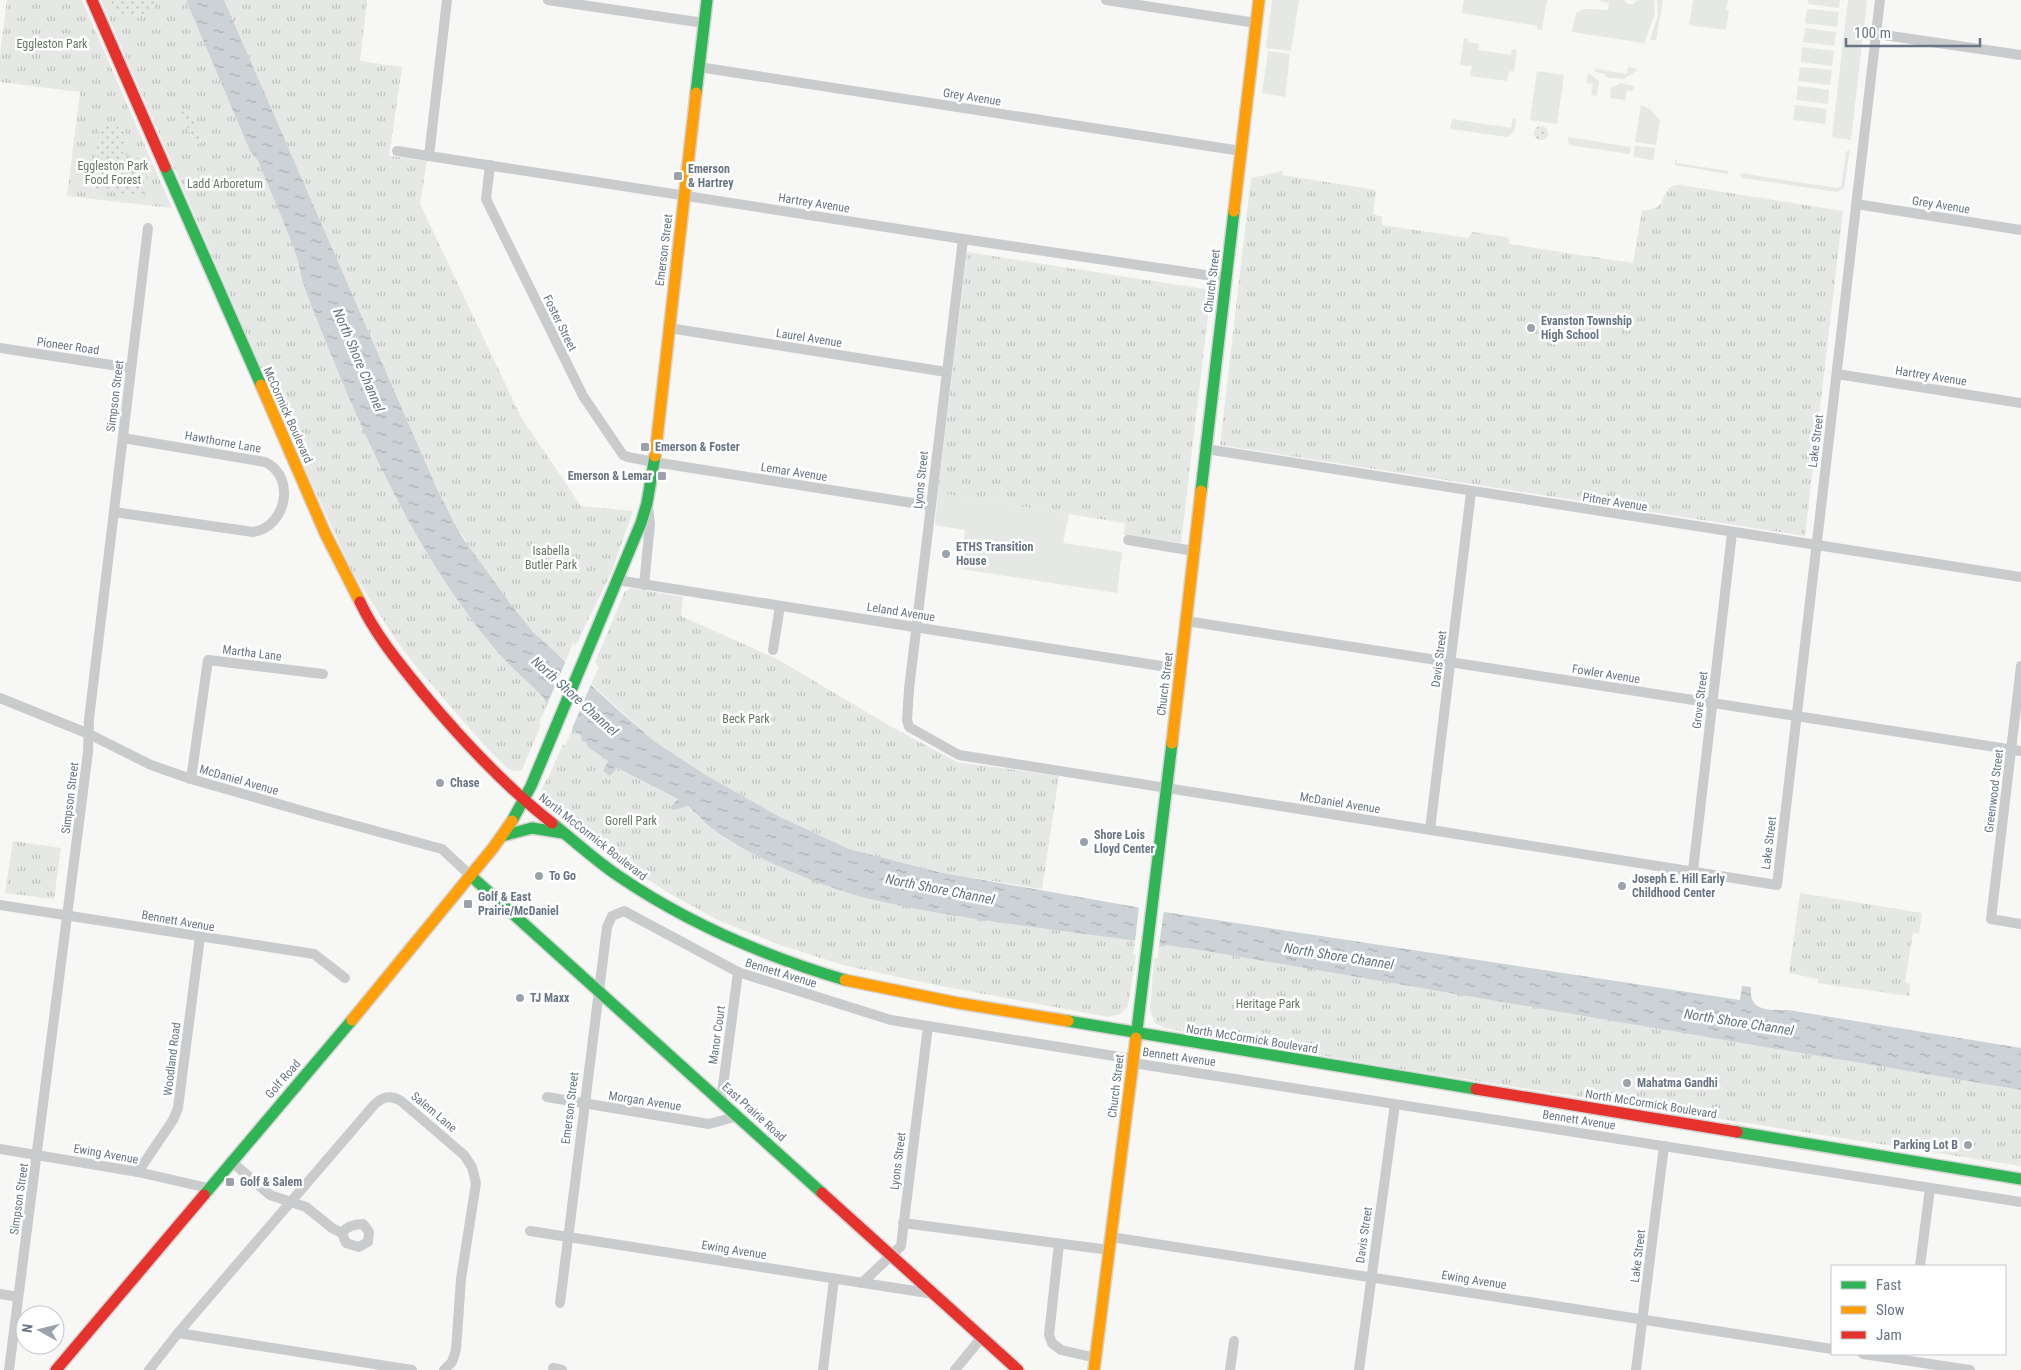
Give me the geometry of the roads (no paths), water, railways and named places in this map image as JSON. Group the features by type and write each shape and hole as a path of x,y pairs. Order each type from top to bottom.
{"main road":[{"name":"McCormick Boulevard","path":"92,0 326,533 366,615 394,656 449,724 524,801"},
{"name":"Emerson Street","path":"524,801 641,522 647,503 654,462 707,0"},
{"name":"Church Street","path":"1095,1364 1167,788 1259,0"},
{"name":"North McCormick Boulevard","path":"524,801 617,875 659,903 692,921 763,953 844,980 958,1003 1136,1034 2021,1179"},
{"name":"Golf Road","path":"56,1370 373,995 471,876 502,836 524,801"},
{"path":"502,836 532,828 566,834"},
{"name":"East Prairie Road","path":"471,876 1018,1370"}],"street":[{"path":"428,156 447,0"},
{"path":"548,0 704,23"},
{"path":"1106,0 1256,23"},
{"name":"Lake Street","path":"1777,885 1880,0"},
{"path":"1876,34 2021,55"},
{"name":"Grey Avenue","path":"698,67 1241,151"},
{"name":"Hartrey Avenue","path":"397,151 1226,278"},
{"name":"Foster Street","path":"490,165 486,199 583,396 623,455 654,462"},
{"name":"Grey Avenue","path":"1856,204 2021,230"},
{"name":"Simpson Street","path":"9,1370 88,752 88,734 148,228"},
{"name":"Lyons Street","path":"908,724 916,627 962,239"},
{"name":"Laurel Avenue","path":"669,328 946,372"},
{"name":"Pioneer Road","path":"0,348 131,368"},
{"name":"Hartrey Avenue","path":"1837,374 2021,403"},
{"name":"Hawthorne Lane","path":"114,512 253,532 261,531 273,522 282,508 284,499 282,480 278,472 273,466 265,462 123,438"},
{"name":"Pitner Avenue","path":"1206,449 2021,577"},
{"name":"Lemar Avenue","path":"654,462 931,506"},
{"name":"Davis Street","path":"1430,830 1472,492"},
{"name":"Emerson Street","path":"644,585 650,524 647,503"},
{"name":"Grove Street","path":"1693,871 1732,532"},
{"path":"1128,540 1194,551"},
{"name":"Leland Avenue","path":"617,580 1180,668"},
{"path":"773,650 780,606"},
{"name":"Fowler Avenue","path":"1186,621 2016,751"},
{"name":"Martha Lane","path":"191,779 208,660 323,674"},
{"name":"Greenwood Street","path":"2021,666 2016,751 1991,919 2021,924"},
{"name":"McDaniel Avenue","path":"0,698 88,734 151,765 191,779 442,849 471,876"},
{"name":"McDaniel Avenue","path":"908,724 912,730 959,755 1777,885"},
{"name":"Bennett Avenue","path":"0,905 314,954 345,978"},
{"name":"Bennett Avenue","path":"612,916 624,911 738,972 891,1020 1395,1104 2021,1202"},
{"name":"Emerson Street","path":"560,1303 598,990 607,927 612,916"},
{"name":"Woodland Road","path":"138,1172 173,1120 178,1108 200,937"},
{"name":"Manor Court","path":"721,1100 738,972"},
{"name":"Lyons Street","path":"862,1283 901,1246 928,1026"},
{"name":"Salem Lane","path":"149,1370 178,1333 374,1105 384,1098 392,1097 401,1101 464,1155 474,1175 475,1192 461,1280 456,1350 452,1362 444,1370"},
{"name":"Morgan Avenue","path":"547,1097 710,1124 738,1116"},
{"name":"Davis Street","path":"1359,1370 1395,1104"},
{"name":"Lake Street","path":"1636,1370 1664,1146"},
{"name":"Ewing Avenue","path":"0,1149 138,1172 208,1188"},
{"path":"231,1161 270,1196 312,1211 332,1228 342,1233"},
{"path":"1920,1265 1930,1188"},
{"path":"904,1223 1109,1250"},
{"name":"Ewing Avenue","path":"530,1231 935,1294"},
{"name":"Ewing Avenue","path":"1111,1237 1831,1349"},
{"path":"1059,1244 1049,1334 1052,1343 1061,1350 1095,1364"},
{"path":"823,1370 834,1279"},
{"path":"0,1294 18,1297"},
{"path":"178,1333 412,1370"},
{"path":"955,1370 982,1337"},
{"path":"1230,1370 1234,1341"},
{"path":"1869,1355 1970,1370"}],"water":[{"name":"North Shore Channel","path":"186,0 224,0 437,489 462,537 533,632 654,741 704,774 778,816 849,849 938,872 1164,912 1740,1000 1742,986 1751,987 1753,1002 1757,1006 1768,1010 1788,1010 2021,1048 2021,1090 1211,952 955,916 870,899 815,881 757,856 719,834 688,806 673,810 670,807 678,799 617,768 610,776 603,771 608,761 588,747 586,742 582,741 581,736 547,705 543,697 495,649 464,609 410,524 364,432 306,292 297,257 282,217 258,161 250,151"}],"place":[{"name":"Emerson & Hartrey","path":"678,176"},
{"name":"Evanston Township High School","path":"1531,328"},
{"name":"Emerson & Foster","path":"645,447"},
{"name":"Emerson & Lemar","path":"662,476"},
{"name":"ETHS Transition House","path":"946,554"},
{"name":"Chase","path":"440,783"},
{"name":"Shore Lois Lloyd Center","path":"1084,842"},
{"name":"To Go","path":"539,876"},
{"name":"Joseph E. Hill Early Childhood Center","path":"1622,886"},
{"name":"Golf & East Prairie/McDaniel","path":"468,904"},
{"name":"TJ Maxx","path":"520,998"},
{"name":"Mahatma Gandhi","path":"1627,1083"},
{"name":"Parking Lot B","path":"1968,1145"},
{"name":"Golf & Salem","path":"230,1182"}],"park label":[{"name":"Eggleston Park","path":"52,44"},
{"name":"Eggleston Park Food Forest","path":"113,173"},
{"name":"Ladd Arboretum","path":"225,184"},
{"name":"Isabella Butler Park","path":"551,558"},
{"name":"Beck Park","path":"746,719"},
{"name":"Gorell Park","path":"631,821"},
{"name":"Heritage Park","path":"1268,1004"}]}
